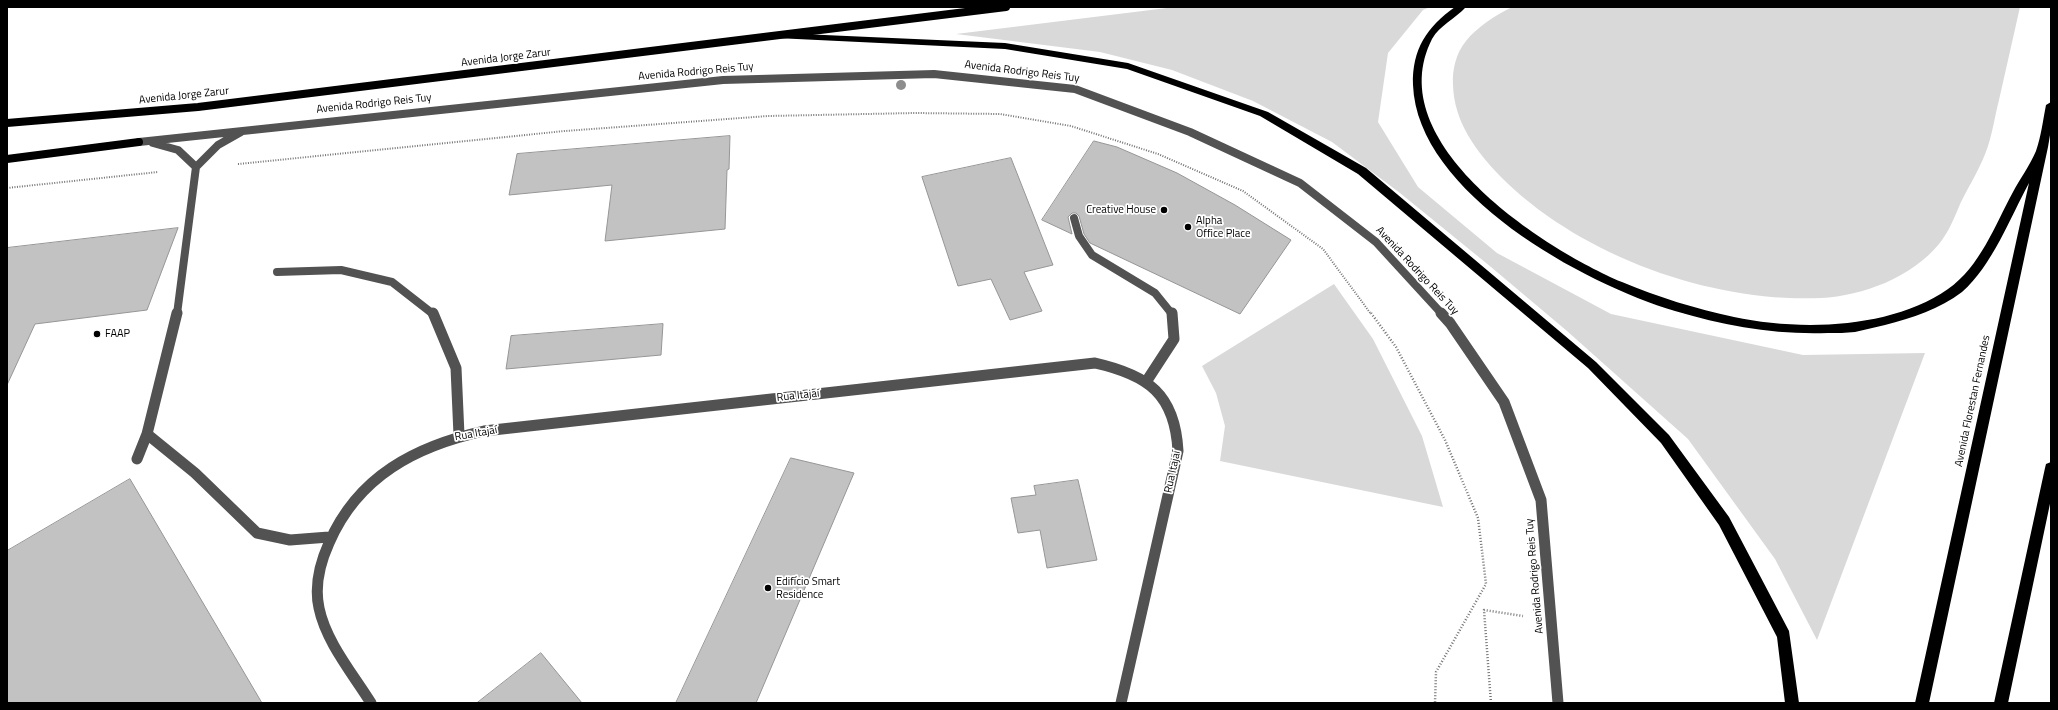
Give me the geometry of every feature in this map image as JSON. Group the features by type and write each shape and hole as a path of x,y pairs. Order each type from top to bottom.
{"highway":[{"path":"1461,7 1435,28 1424,47 1418,69 1418,93 1424,119 1437,145 1456,172 1487,204 1525,234 1570,262 1620,287 1675,306 1731,321 1788,328 1843,330 1888,321 1927,307 1958,288 1981,264 2043,147"},
{"path":"779,36 1005,46 1128,66 1264,114 1362,172 1592,365 1665,439 1724,521 1784,636 1792,703"},
{"name":"Avenida Florestan Fernandes","path":"1922,703 2051,105"},
{"path":"2000,703 2051,468"}],"main road":[{"name":"Avenida Jorge Zarur","path":"7,123 198,107 1006,7"},
{"path":"7,159 140,142"}],"street":[{"name":"Avenida Rodrigo Reis Tuy","path":"140,142 248,129 723,80 934,74 1075,89 1190,132 1300,183 1376,242 1450,323 1504,402 1541,500 1558,703"},
{"path":"137,459 147,434 176,312 196,167 218,145 248,129"},
{"path":"140,142 162,144 173,148 187,156 196,167"},
{"path":"1074,218 1079,236 1092,255 1155,293 1172,313 1174,339 1146,382"},
{"path":"277,272 341,270 392,282 433,313 456,368 459,435"},
{"name":"Rua Itajaí","path":"371,703 320,616 317,584 320,564 329,537 345,512 364,489 386,470 434,443 459,435 1095,363 1130,372 1146,382 1169,406 1175,420 1177,430 1178,451 1121,703"},
{"path":"147,434 196,473 257,533 290,540 329,537"}],"path":[{"path":"235,164 565,131 768,116 915,113 1000,114 1071,126 1158,154 1243,191 1323,249 1396,347 1445,440 1478,518 1486,584 1436,672 1435,703"},
{"path":"7,188 164,172"},
{"path":"1491,703 1484,610 1551,620"}],"shaded area":[{"path":"1175,7 1430,7 1423,10 1388,53 1378,122 1418,187 1497,253 1611,314 1803,355 1925,353 1817,640 1775,559 1688,439 1567,331 1491,267 1400,193 1332,142 1253,101 1172,70 1100,52 956,34"},
{"path":"1512,7 2020,7 1988,146 1943,239 1928,256 1901,275 1886,283 1853,293 1821,298 1779,297 1735,292 1691,282 1648,268 1607,251 1567,229 1532,204 1500,176 1475,146 1462,123 1454,99 1453,73 1455,62 1460,51 1470,36 1487,22"},
{"path":"1334,284 1373,339 1422,436 1443,507 1220,461 1225,426 1216,393 1202,366"}],"building":[{"path":"730,136 725,229 605,241 612,185 509,195 517,154"},
{"name":"Alpha Office Place","path":"1094,141 1117,147 1177,173 1235,205 1291,240 1240,314 1090,243 1084,234 1079,216 1076,213 1072,213 1068,217 1072,234 1042,220"},
{"path":"1011,158 1053,265 1024,272 1042,311 1010,320 991,279 958,286 922,177"},
{"path":"178,228 147,310 35,324 7,385 7,248"},
{"path":"663,324 661,355 506,369 511,336"},
{"name":"Edifício Smart Residence","path":"791,458 854,473 756,703 676,703"},
{"path":"130,479 262,703 7,703 7,551"},
{"path":"1078,480 1097,560 1047,568 1040,530 1018,533 1011,498 1036,495 1034,486"},
{"path":"541,653 582,703 477,703"}],"place":[{"name":"Creative House","path":"1164,210"},
{"name":"Alpha Office Place","path":"1188,227"},
{"name":"FAAP","path":"97,334"},
{"name":"Edifício Smart Residence","path":"768,588"}]}
